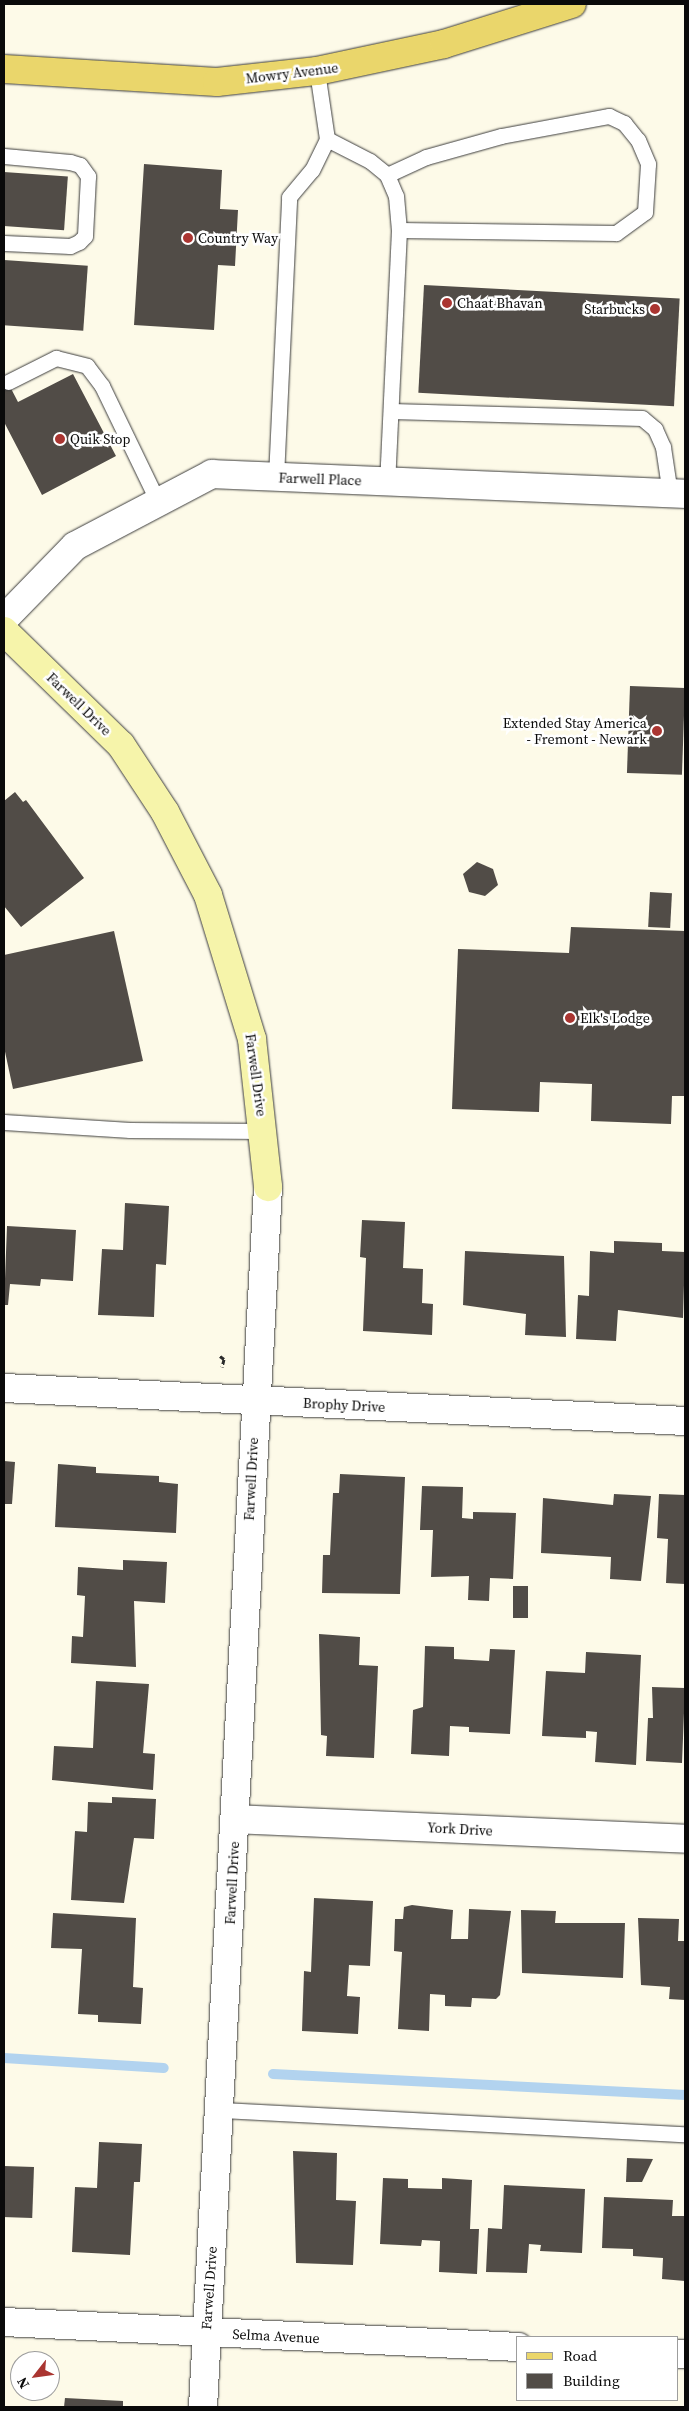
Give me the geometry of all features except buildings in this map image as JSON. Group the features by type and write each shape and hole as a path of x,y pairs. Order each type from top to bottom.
{"main road":[{"name":"Mowry Avenue","path":"4,69 217,82 317,71 444,44 572,4"}],"street":[{"name":"Farwell Place","path":"4,620 74,546 212,474 678,494"},
{"name":"Farwell Drive","path":"4,631 121,745 165,812 208,895 236,973 252,1039 264,1131 268,1187 254,1402 220,2110 202,2407"},
{"name":"Brophy Drive","path":"4,1388 254,1402 685,1421"},
{"name":"York Drive","path":"235,1819 685,1839"},
{"name":"Selma Avenue","path":"4,2322 516,2347"}],"lane":[{"path":"276,477 289,197 312,170 327,140 317,71"},
{"path":"387,175 426,157 500,136 609,116 624,123 638,140 648,164 645,212 616,233 400,230"},
{"path":"327,140 370,161 387,175 396,196 400,230 388,481"},
{"path":"4,156 70,162 80,165 88,176 85,236 79,242 70,246 4,243"},
{"path":"8,382 56,358 87,366 102,386 158,502"},
{"path":"391,411 642,418 655,429 663,447 678,494"},
{"path":"4,1122 130,1130 264,1131"},
{"path":"220,2110 685,2134"}],"path":[{"path":"220,1356 224,1359 221,1373"}],"waterway":[{"path":"4,2058 164,2068"},
{"path":"273,2074 685,2095"}],"place":[{"name":"Country Way","path":"188,238"},
{"name":"Chaat Bhavan","path":"447,303"},
{"name":"Starbucks","path":"655,309"},
{"name":"Quik Stop","path":"60,439"},
{"name":"Extended Stay America - Fremont - Newark","path":"657,731"},
{"name":"Elk's Lodge","path":"570,1018"}]}
